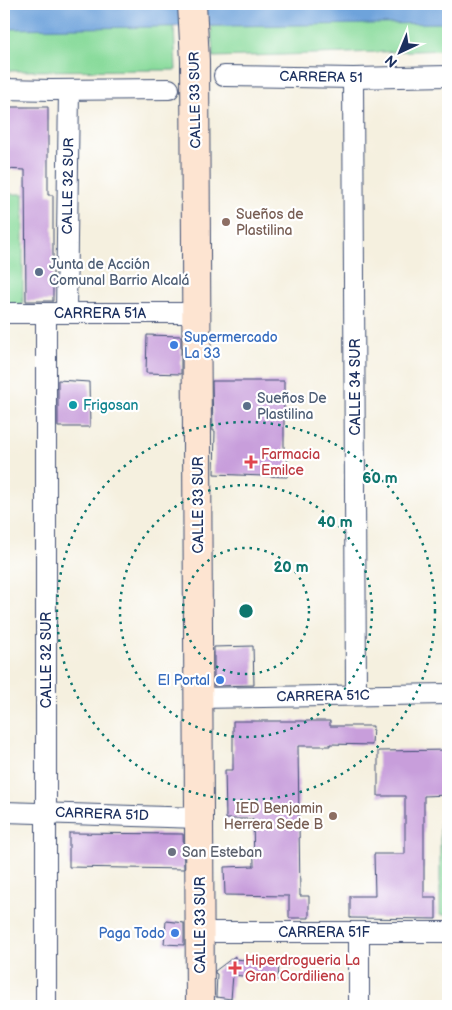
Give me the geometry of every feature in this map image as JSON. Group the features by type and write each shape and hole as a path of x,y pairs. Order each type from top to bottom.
{"street":[{"name":"CALLE 33 SUR","path":"192,4 195,61 200,1006"},
{"name":"CARRERA 51","path":"224,76 353,78 448,76"},
{"name":"CALLE 34 SUR","path":"353,78 356,696"},
{"path":"4,89 169,89"},
{"name":"CALLE 32 SUR","path":"66,313 69,90"},
{"name":"CARRERA 51A","path":"4,313 197,313"},
{"name":"CALLE 32 SUR","path":"46,313 46,1006"},
{"name":"CARRERA 51C","path":"198,698 448,694"},
{"name":"CARRERA 51D","path":"4,812 199,818"},
{"name":"CARRERA 51F","path":"200,932 448,932"},
{"path":"359,932 359,1006"}],"green space":[{"path":"4,4 173,4 176,70 4,71"},
{"path":"210,4 448,4 448,50 213,57"},
{"path":"4,194 23,194 23,305 4,305"},
{"path":"440,820 448,820 448,915 440,915"}],"water":[{"path":"4,4 448,4 448,23 4,29"}],"building":[{"path":"4,107 48,107 48,195 53,195 53,301 26,301 25,170 4,169"},
{"path":"147,335 181,336 181,374 146,373"},
{"name":"Frigosan","path":"58,380 89,382 90,427 58,427"},
{"path":"212,381 284,381 284,450 288,450 287,477 214,474 215,431 213,431"},
{"path":"253,646 254,685 214,686 214,647"},
{"path":"233,721 330,721 330,726 373,726 372,745 330,744 330,746 298,746 300,896 309,896 309,918 289,918 289,896 225,895 224,867 254,866 253,819 226,819 225,770 233,770"},
{"path":"448,750 448,795 424,796 424,897 436,897 436,919 350,918 350,896 375,896 374,854 405,854 405,796 378,796 378,751"},
{"path":"69,833 183,834 184,869 69,867"},
{"name":"Paga Todo","path":"166,921 184,923 184,945 164,944"},
{"path":"235,956 235,959 279,963 278,980 233,975 231,999 216,997 217,974 215,971"}],"place":[{"name":"Sueños de Plastilina","path":"226,222"},
{"name":"Junta de Acción Comunal Barrio Alcalá","path":"39,272"},
{"name":"Supermercado La 33","path":"174,345"},
{"name":"Frigosan","path":"73,405"},
{"name":"Sueños De Plastilina","path":"247,406"},
{"name":"Farmacia Emilce","path":"251,462"},
{"name":"El Portal","path":"220,680"},
{"name":"IED Benjamin Herrera Sede B","path":"333,816"},
{"name":"San Esteban","path":"172,852"},
{"name":"Paga Todo","path":"175,933"},
{"name":"Hiperdrogueria La Gran Cordiliena","path":"235,968"}]}
